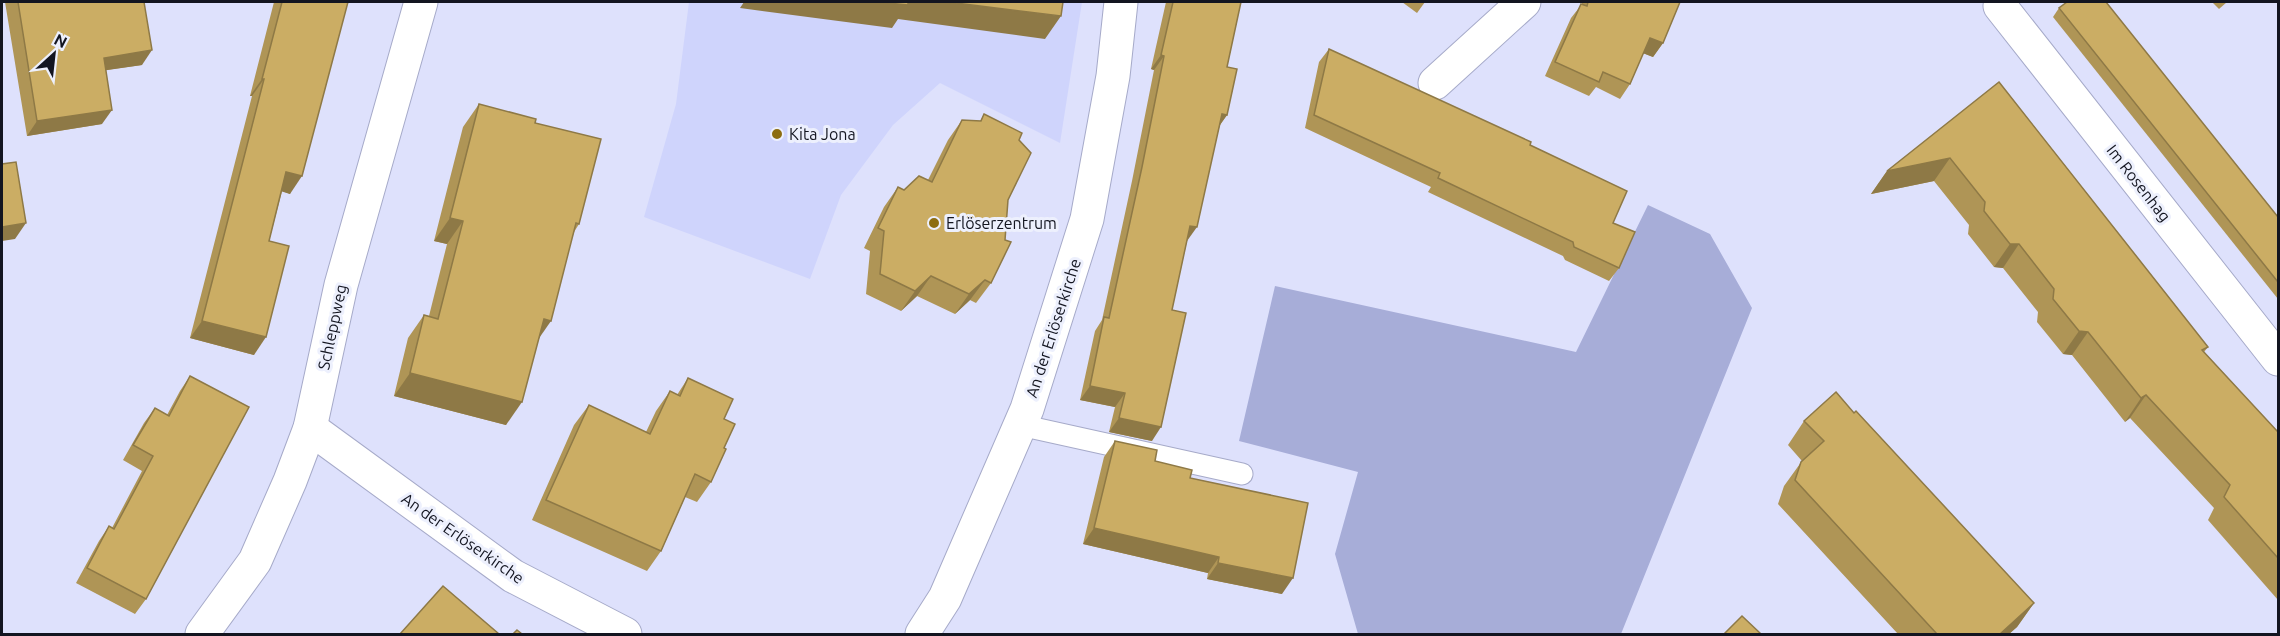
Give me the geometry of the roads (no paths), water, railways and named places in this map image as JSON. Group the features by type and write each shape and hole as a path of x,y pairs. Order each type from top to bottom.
{"street":[{"name":"Schleppweg","path":"202,634 255,561 310,428 341,285 421,2"},
{"name":"An der Erlöserkirche","path":"922,634 945,598 1027,409 1087,219 1113,76 1121,2"},
{"path":"1435,83 1524,2"},
{"name":"Im Rosenhag","path":"2000,6 2278,359"},
{"name":"An der Erlöserkirche","path":"310,428 513,576 625,634"}],"lane":[{"path":"1020,425 1242,474"}],"place":[{"name":"Kita Jona","path":"777,134"},
{"name":"Erlöserzentrum","path":"934,223"}]}
